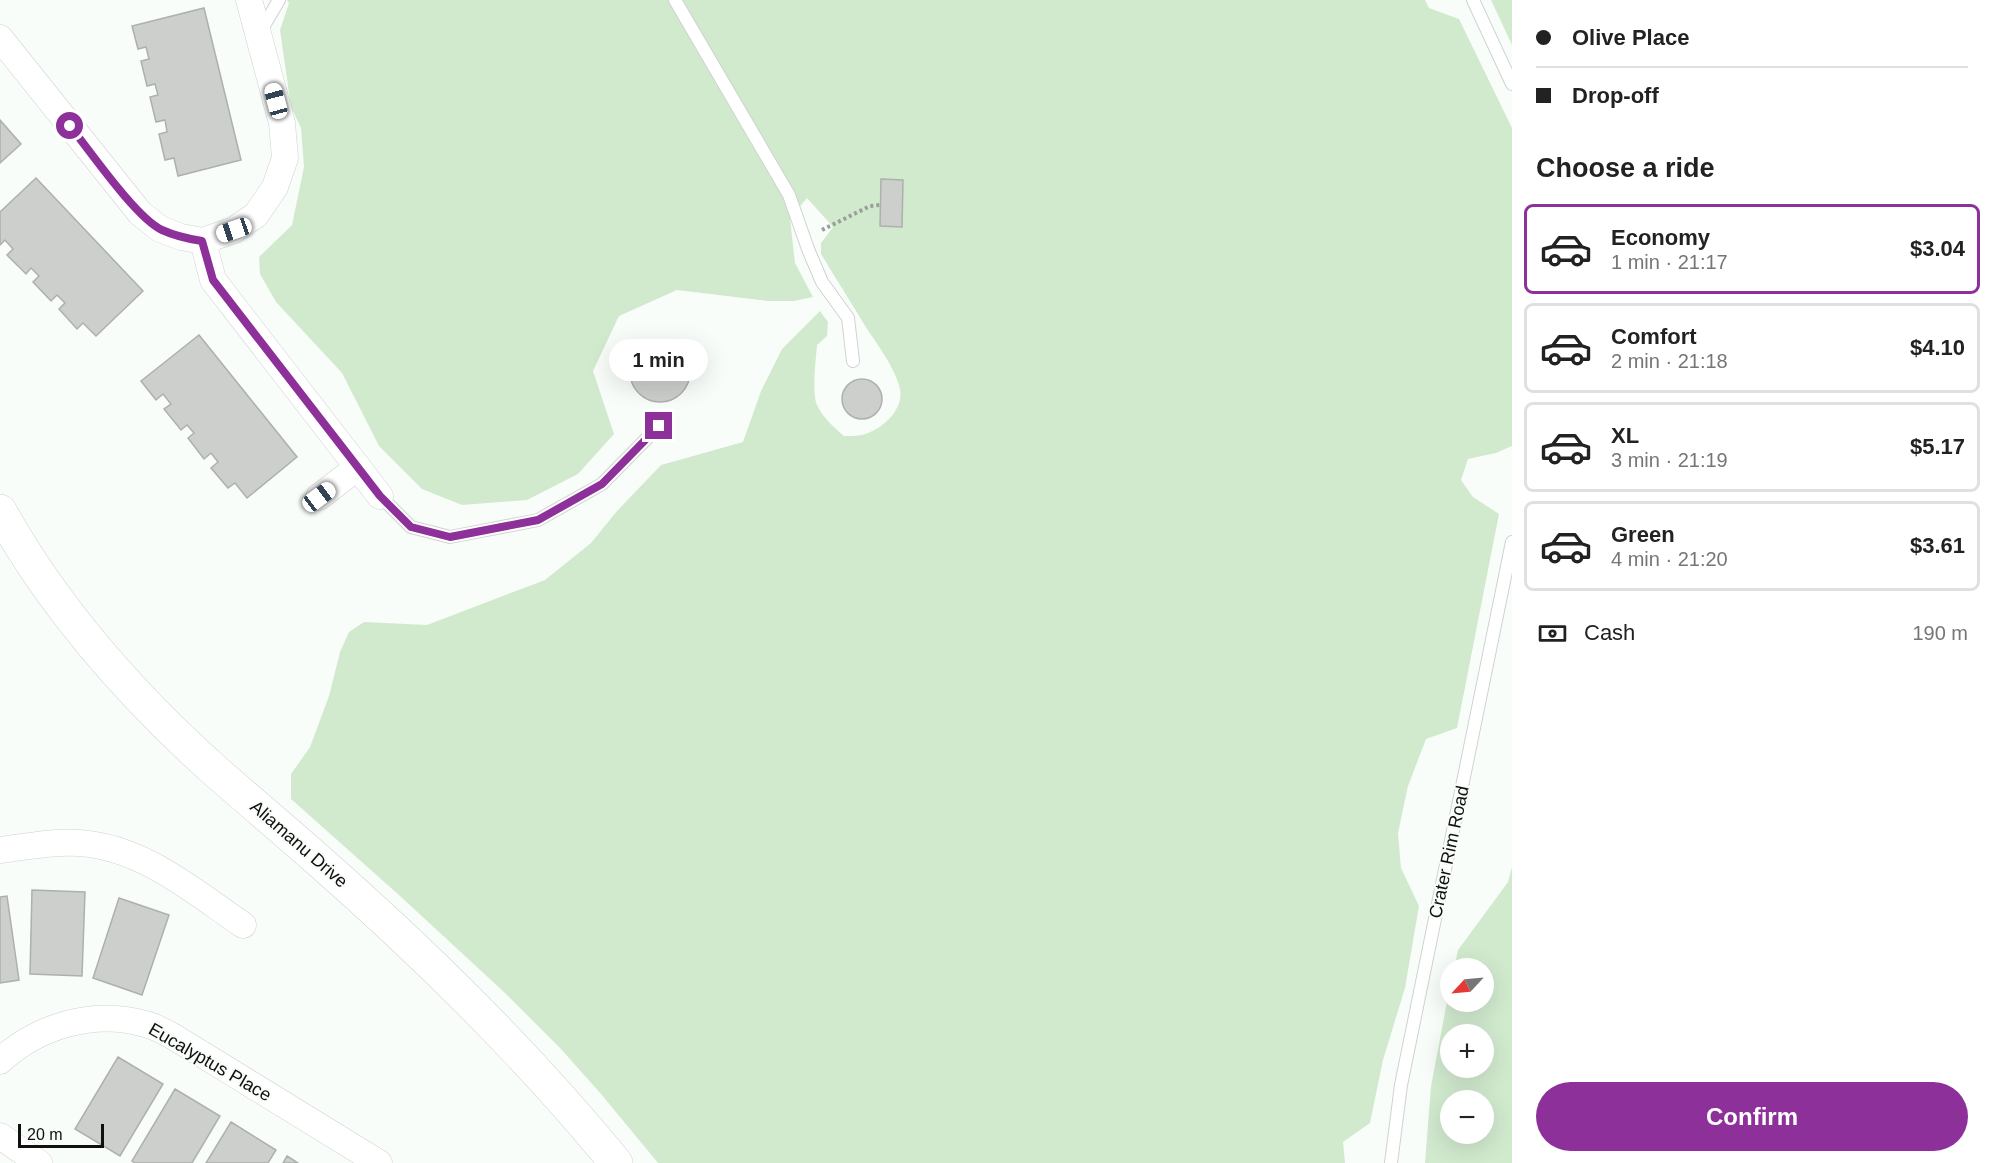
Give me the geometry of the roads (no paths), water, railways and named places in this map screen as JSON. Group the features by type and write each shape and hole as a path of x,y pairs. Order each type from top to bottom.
{"street":[{"path":"0,39 140,213 160,229 181,237 202,241 234,230 256,215 275,188 285,158 282,123 249,0"},
{"path":"202,241 213,280 380,496"},
{"path":"319,497 358,467"},
{"name":"Aliamanu Drive","path":"0,511 19,544 64,608 99,652 154,712 211,767 319,860 438,970 538,1072 616,1163"},
{"path":"0,850 78,843 103,846 126,853 163,870 243,925"},
{"name":"Eucalyptus Place","path":"0,1061 27,1039 54,1027 87,1019 117,1018 146,1024 174,1037 379,1163"},
{"path":"0,1136 39,1163"}],"lane":[{"path":"259,35 279,0"},
{"path":"675,0 789,195 822,282 848,318 853,361"},
{"path":"1473,0 1512,84"},
{"path":"380,496 411,527 450,537 538,520 602,484 659,426"},
{"name":"Crater Rim Road","path":"1391,1163 1401,1084 1512,542"}]}
